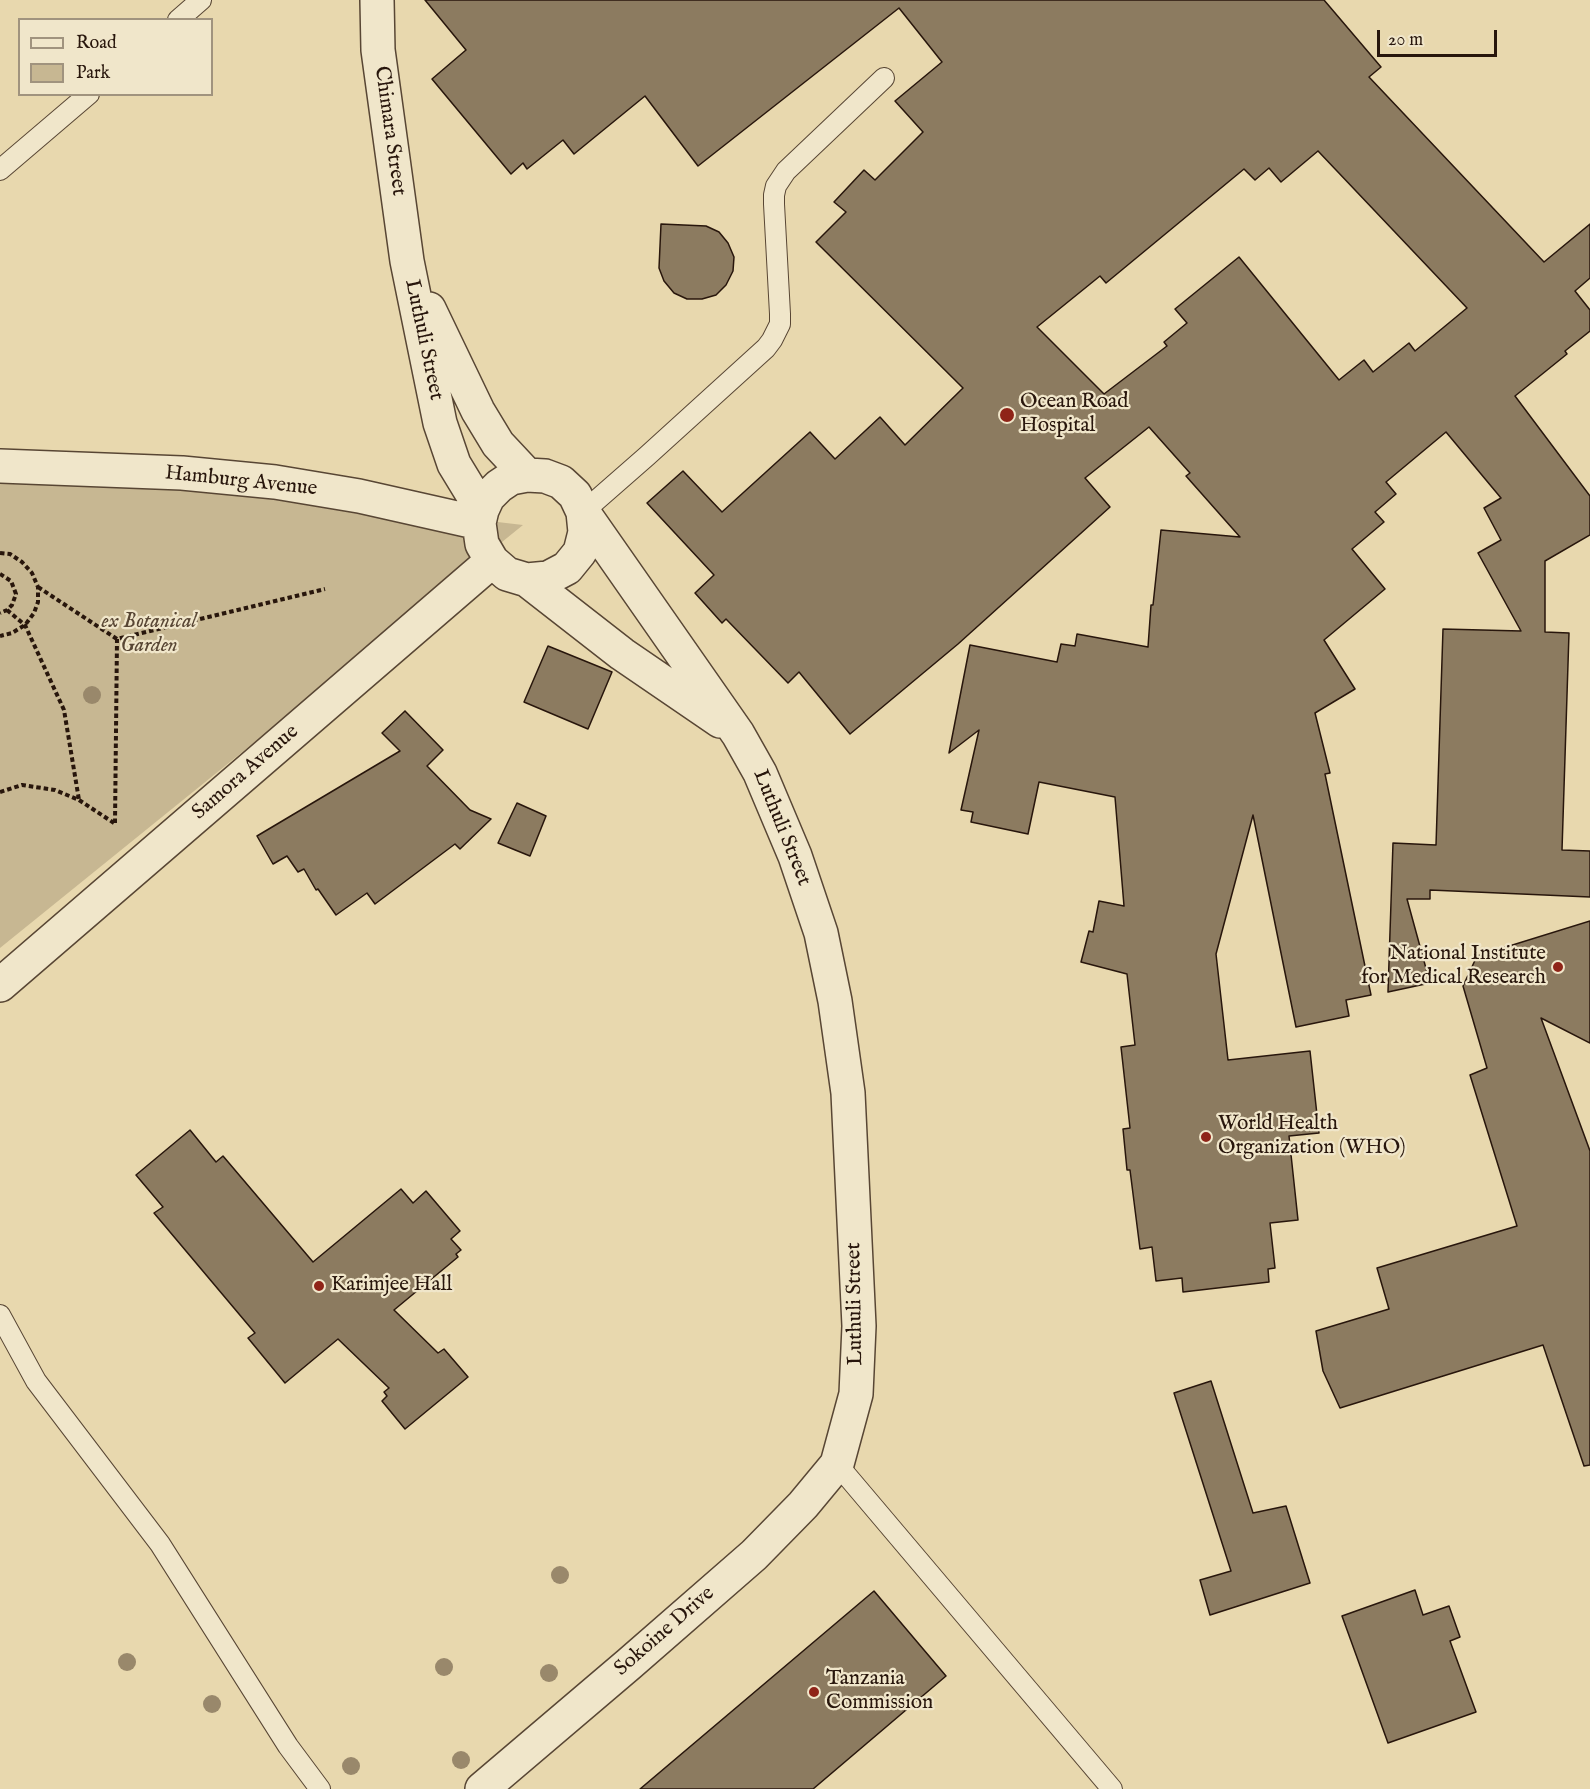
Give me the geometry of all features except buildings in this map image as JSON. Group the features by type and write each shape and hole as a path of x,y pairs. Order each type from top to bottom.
{"street":[{"name":"Chimara Street","path":"377,0 378,50 407,261"},
{"name":"Luthuli Street","path":"407,261 478,411 498,444 527,474"},
{"name":"Luthuli Street","path":"407,261 440,423 454,464 480,517"},
{"name":"Hamburg Avenue","path":"0,466 182,473 274,483 480,517"},
{"path":"527,474 545,476 561,483 575,495 583,512 585,532 580,552 567,568 548,578 527,580 507,574 492,561 482,544 480,517 488,497 512,478 527,474"},
{"name":"Luthuli Street","path":"583,512 738,734 760,773 795,856 821,933 835,1001 848,1093 859,1326 856,1394 837,1464"},
{"name":"Samora Avenue","path":"0,985 492,561"},
{"name":"Luthuli Street","path":"527,580 622,654 738,734"},
{"name":"Sokoine Drive","path":"482,1789 754,1555 803,1506 837,1464"}],"lane":[{"path":"180,18 201,0"},
{"path":"583,512 766,348 772,340 780,324 774,204 776,186 786,171 884,78"},
{"path":"0,170 87,96"},
{"path":"0,1315 36,1381 160,1544 288,1746 320,1789"},
{"path":"837,1464 1112,1789"}],"path":[{"path":"0,553 10,554 22,562 32,573 38,587 38,602 34,613 25,625 12,633 0,636"},
{"path":"0,574 11,581 16,594 12,605 0,613"},
{"path":"38,587 117,639 325,589"},
{"path":"7,610 25,625 64,710 79,800"},
{"path":"0,792 22,784 55,790 79,800 115,823 117,639"}],"green space":[{"name":"ex Botanical Garden","path":"0,481 200,487 523,525 0,948"}],"place":[{"name":"Ocean Road Hospital","path":"1007,415"},
{"name":"National Institute for Medical Research","path":"1558,967"},
{"name":"World Health Organization (WHO)","path":"1206,1137"},
{"name":"Karimjee Hall","path":"319,1286"},
{"name":"Tanzania Commission","path":"814,1692"}]}
